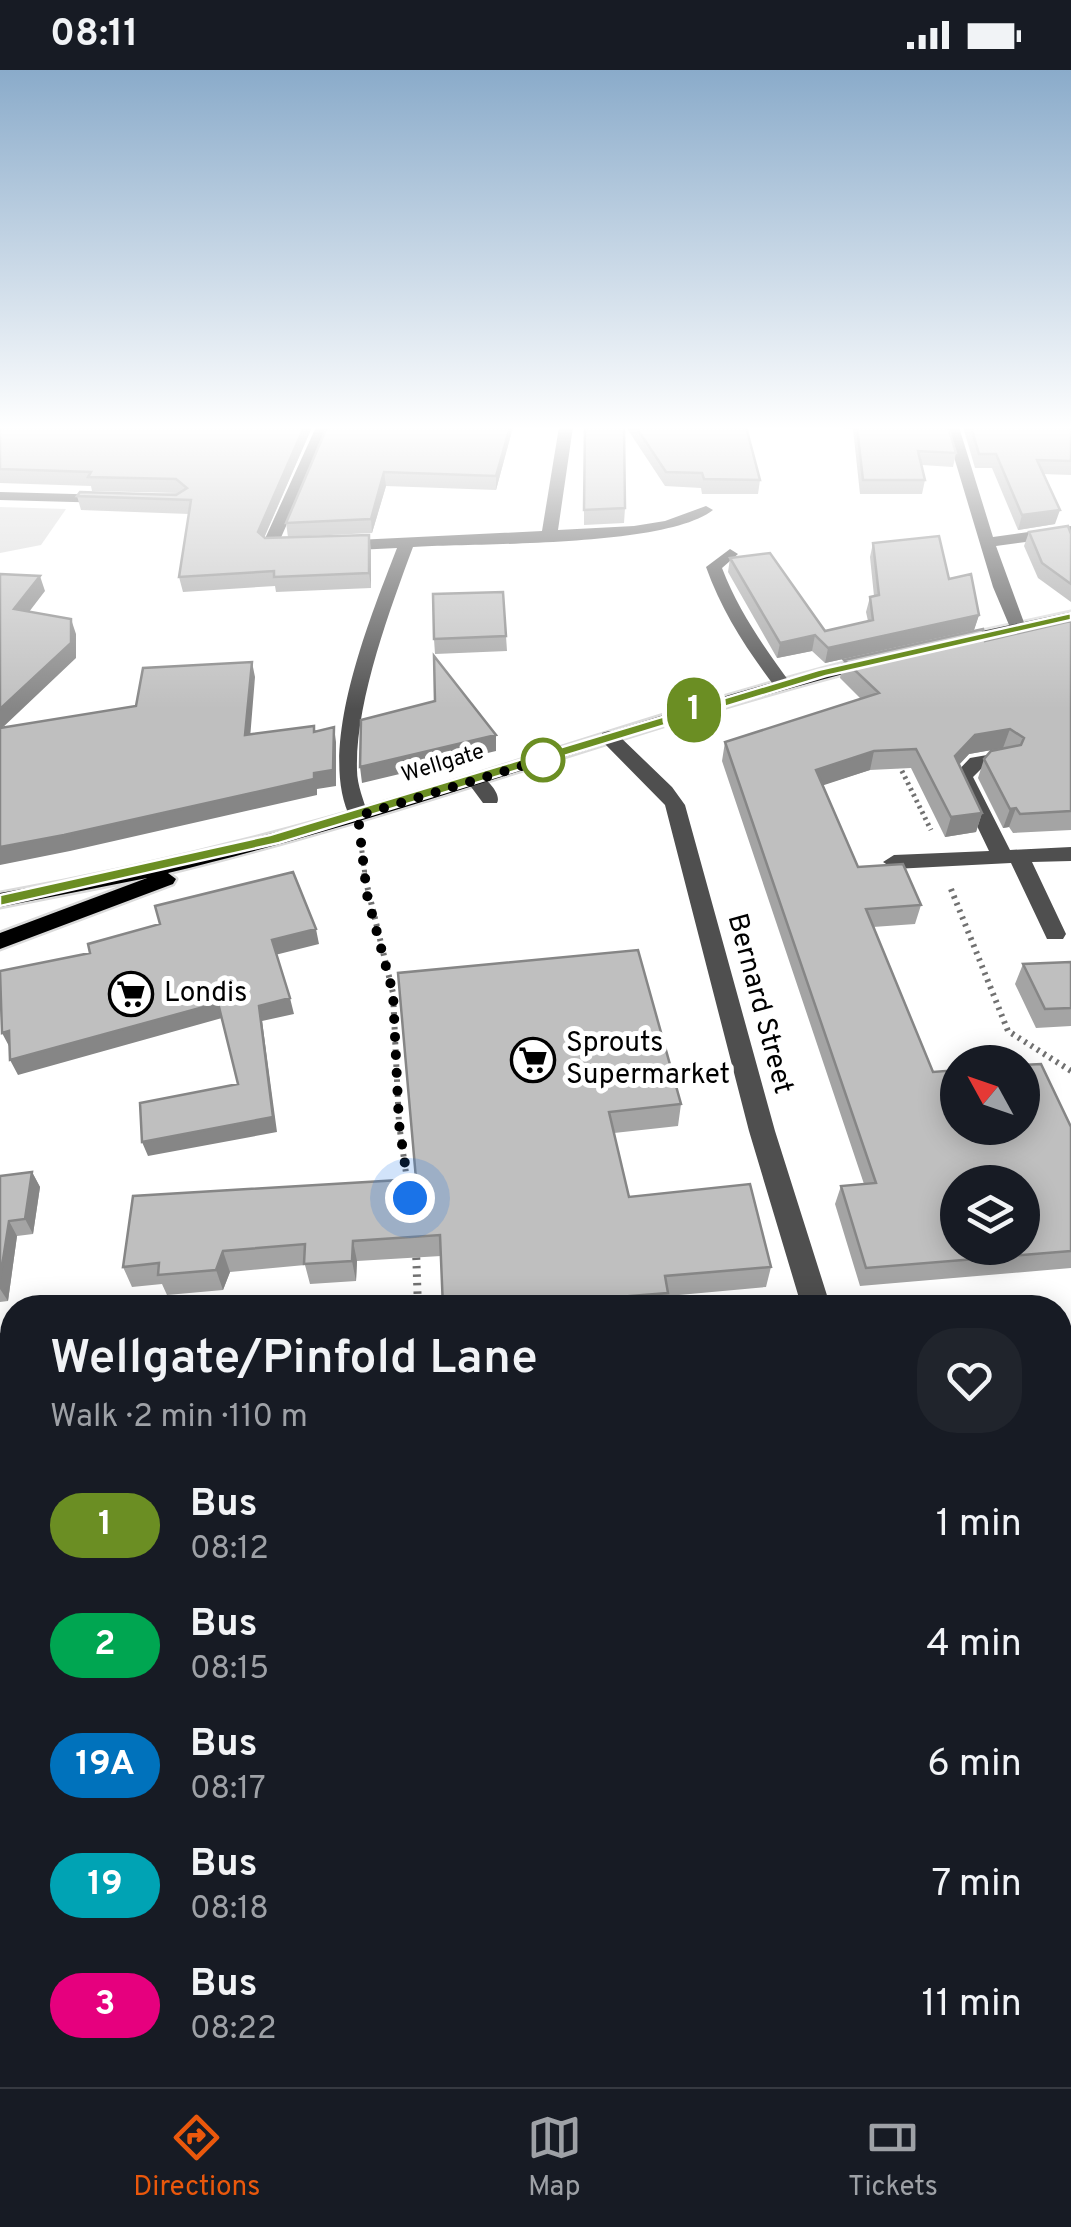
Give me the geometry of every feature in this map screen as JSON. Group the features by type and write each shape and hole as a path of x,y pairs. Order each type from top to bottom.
{"main road":[{"path":"929,648 1071,617"},
{"name":"Wellgate","path":"0,900 273,840 782,684 894,656"},
{"path":"0,941 273,840"}],"street":[{"path":"283,521 272,546 549,537 679,521"},
{"path":"549,537 551,521"},
{"path":"981,521 1000,588 1018,628"},
{"path":"988,542 1071,532"},
{"path":"358,816 347,772 355,712 382,611 407,543"},
{"path":"730,554 714,566 720,586 745,633 782,684"},
{"name":"Bernard Street","path":"609,738 675,805 762,1131 812,1295"},
{"path":"1004,758 977,762 962,776 1055,934"},
{"path":"476,780 490,799"},
{"path":"894,862 1071,854"}],"path":[{"path":"358,816 367,895 393,993 399,1124 410,1198"},
{"path":"415,1236 417,1295"}],"shaded area":[{"path":"0,521 58,521 41,545 0,553"}],"building":[{"path":"188,521 263,521 258,532 265,538 369,535 369,573 274,577 274,571 179,577"},
{"path":"1068,526 1071,584 1042,563 1029,532"},
{"path":"939,536 949,579 971,574 979,615 828,648 815,635 780,643 730,558 770,553 825,631 873,620 870,597 879,595 873,543"},
{"path":"0,574 40,576 14,609 71,619 71,643 0,709"},
{"path":"503,592 506,636 434,639 433,594"},
{"path":"1071,621 1071,811 1020,814 1016,808 1010,809 984,759 991,751 1021,745 1024,738 1010,729 975,735 955,756 982,813 951,817 916,749 874,751 816,770 858,867 903,864 921,905 866,909 933,1072 940,1071 940,1145 1040,1145 1041,1064 1071,1127 1071,1251 1040,1254 1040,1165 940,1165 940,1262 866,1268 841,1186 876,1183 725,742 879,693 844,660 983,629 985,641"},
{"path":"434,656 496,735 360,767 361,720 435,701"},
{"path":"252,662 245,735 314,726 314,732 334,727 333,770 314,773 314,779 0,847 0,728 136,706 143,668"},
{"path":"293,872 316,929 272,940 290,998 259,1006 273,1117 142,1142 140,1103 238,1084 218,1003 10,1060 9,1031 2,1033 0,971 90,953 88,944 160,924 155,906"},
{"path":"638,950 681,1104 609,1112 629,1197 750,1184 771,1267 665,1276 668,1293 442,1295 440,1235 353,1241 352,1261 304,1264 305,1244 223,1251 216,1270 158,1275 159,1263 123,1267 133,1196 416,1179 398,973"},
{"path":"1071,962 1071,1008 1045,1009 1023,964"},
{"path":"32,1172 25,1219 9,1221 0,1279 0,1176"}],"bus line":[{"name":"1","path":"0,900 273,840 823,672 1071,617"}],"place":[{"name":"Londis","path":"131,994"},
{"name":"Sprouts Supermarket","path":"533,1060"}],"route":[{"path":"410,1198 399,1124 393,993 367,895 358,816 548,758 543,760"}]}
